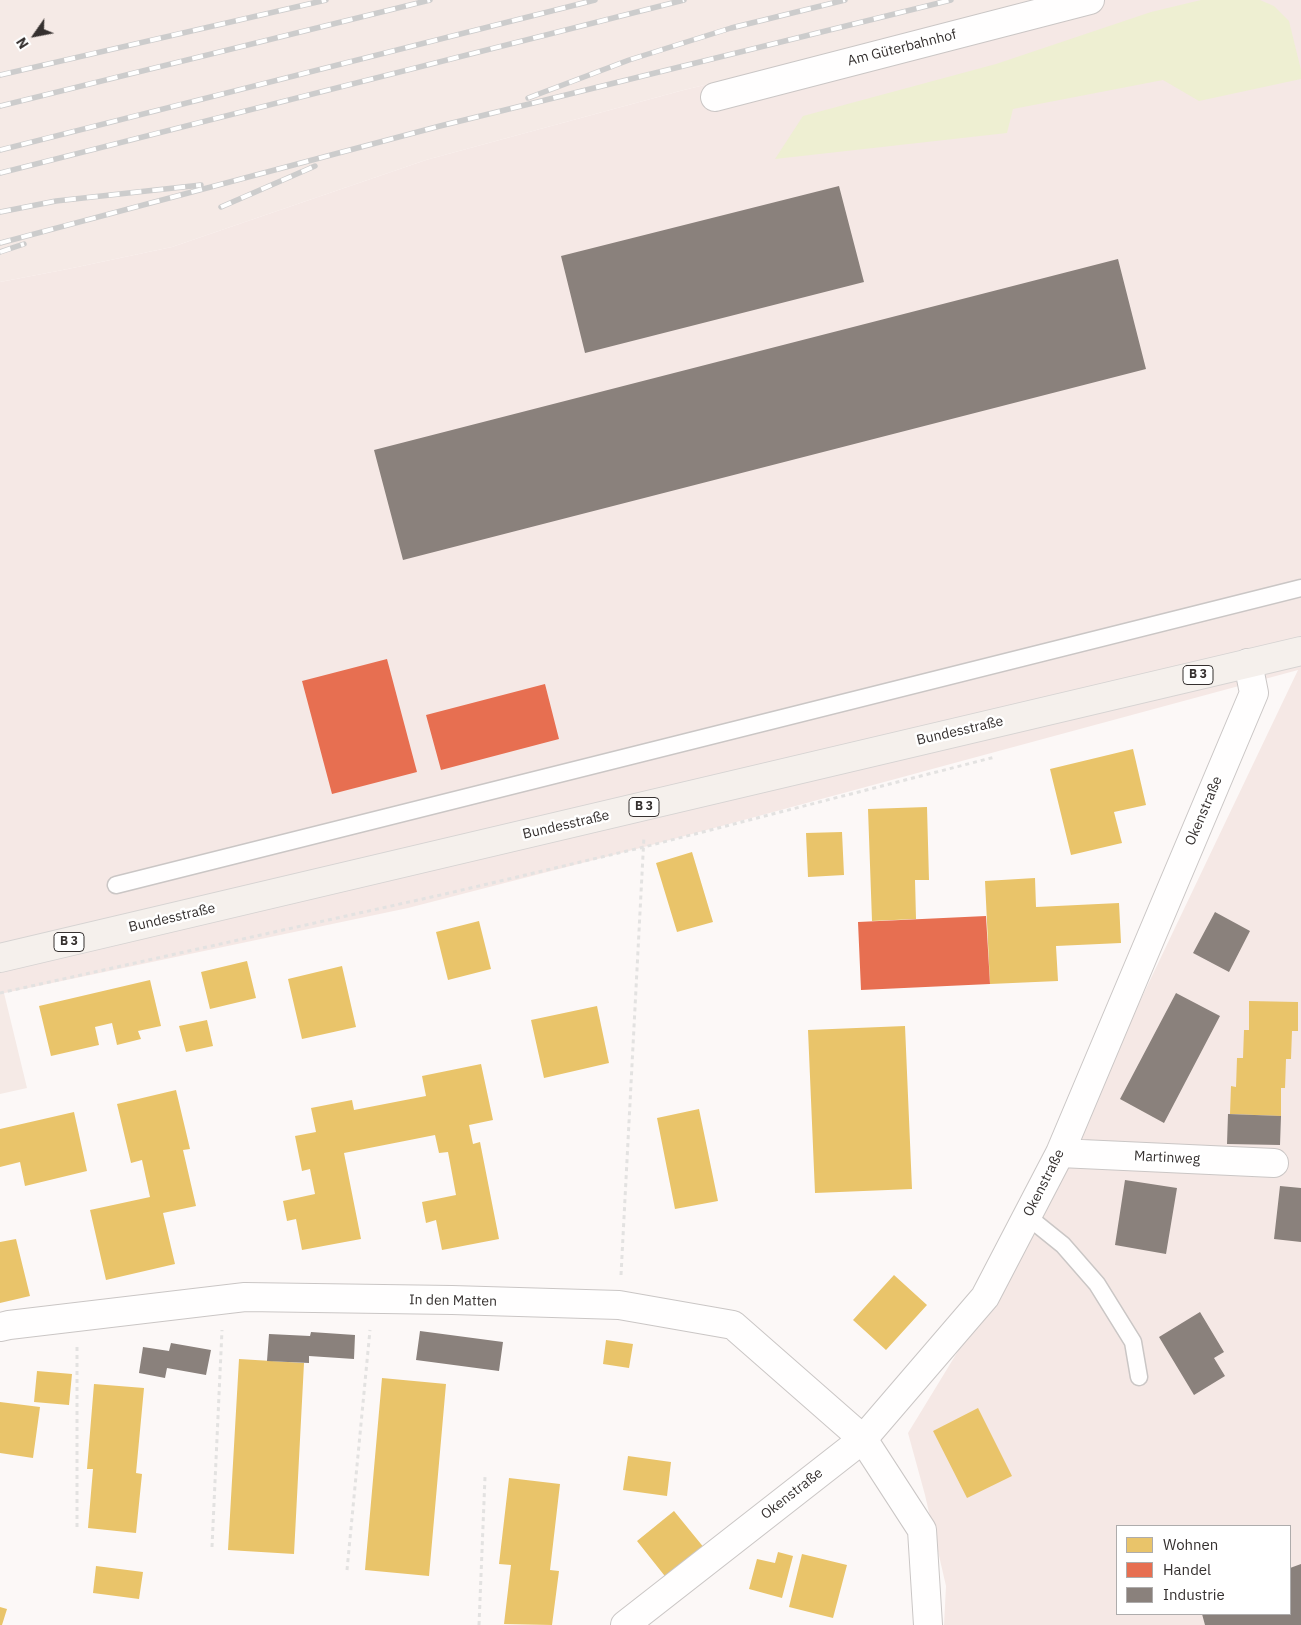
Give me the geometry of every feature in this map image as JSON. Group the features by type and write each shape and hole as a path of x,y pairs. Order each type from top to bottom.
{"main road":[{"name":"B 3","path":"1248,663 1301,651"},
{"name":"Bundesstraße","path":"0,958 1248,663"}],"street":[{"name":"Am Güterbahnhof","path":"714,97 1090,0"},
{"name":"Okenstraße","path":"625,1625 863,1439 985,1297 1060,1153 1254,693 1248,663"},
{"name":"Martinweg","path":"1060,1153 1274,1163"},
{"name":"In den Matten","path":"0,1327 10,1324 245,1297 619,1305 733,1325 863,1439 922,1530 928,1625"}],"lane":[{"path":"116,885 1301,588"},
{"path":"1027,1216 1063,1245 1097,1284 1133,1342 1139,1378"}],"path":[{"path":"0,993 446,894 644,847 1002,755"},
{"path":"619,1305 644,847 643,807"},
{"path":"347,1570 373,1299"},
{"path":"212,1547 223,1300"},
{"path":"77,1317 77,1528"},
{"path":"479,1625 485,1477"}],"shaded area":[{"path":"0,0 1053,0 680,91 426,160 172,247 0,282"},
{"path":"1049,0 1301,0 1301,1625 944,1625 946,1586 925,1495 908,1433 1027,1238 1298,670 644,847 408,908 0,994 0,282 172,247 426,160 680,91"},
{"path":"4,993 27,1088 0,1094 0,994"}],"green space":[{"path":"1201,0 1260,0 1274,6 1289,21 1301,70 1301,79 1199,101 1163,80 1013,109 1007,133 775,159 803,116 996,64 1151,12"}],"building: Wohnen":[{"path":"1133,749 1146,805 1114,812 1122,843 1071,855 1050,769"},
{"path":"927,807 929,880 915,880 916,919 872,921 868,809"},
{"path":"842,832 844,875 808,877 806,833"},
{"path":"692,852 713,922 677,932 656,863"},
{"path":"1035,878 1036,907 1119,903 1121,943 1056,946 1058,981 990,984 985,881"},
{"path":"479,921 491,969 448,980 436,932"},
{"path":"247,961 256,998 210,1009 201,972"},
{"path":"342,966 356,1027 302,1039 288,979"},
{"path":"150,980 161,1026 138,1031 141,1039 117,1045 112,1023 95,1027 99,1045 51,1056 39,1006"},
{"path":"1249,1001 1298,1002 1298,1031 1292,1031 1291,1059 1286,1059 1285,1088 1281,1088 1281,1116 1230,1114 1231,1086 1236,1087 1237,1058 1243,1058 1244,1030 1249,1030"},
{"path":"597,1006 609,1063 544,1078 531,1020"},
{"path":"207,1020 213,1046 186,1052 179,1026"},
{"path":"905,1026 912,1189 815,1193 808,1030"},
{"path":"481,1064 493,1120 469,1125 473,1144 480,1142 499,1239 442,1250 436,1220 426,1223 422,1202 456,1195 448,1152 439,1153 435,1135 344,1153 361,1239 302,1250 296,1219 287,1221 283,1201 315,1194 310,1169 302,1171 295,1136 316,1132 311,1108 352,1100 354,1110 426,1096 422,1076"},
{"path":"176,1090 190,1149 183,1150 196,1206 163,1213 175,1264 106,1280 90,1210 150,1197 142,1160 131,1163 117,1104"},
{"path":"699,1109 718,1201 675,1209 657,1118"},
{"path":"74,1112 87,1171 25,1186 20,1162 0,1167 0,1129"},
{"path":"16,1239 30,1296 0,1303 0,1242"},
{"path":"894,1275 927,1305 886,1350 853,1320"},
{"path":"606,1340 633,1344 629,1368 603,1364"},
{"path":"239,1359 304,1363 294,1554 228,1550"},
{"path":"37,1371 72,1374 69,1405 34,1402"},
{"path":"382,1378 446,1384 429,1576 365,1570"},
{"path":"94,1384 144,1388 136,1473 142,1474 136,1533 88,1528 93,1469 87,1469"},
{"path":"0,1402 40,1407 33,1458 0,1453"},
{"path":"978,1408 1012,1476 967,1498 933,1431"},
{"path":"628,1456 671,1462 667,1496 623,1490"},
{"path":"509,1478 560,1484 550,1570 559,1571 552,1625 504,1624 511,1565 499,1564"},
{"path":"674,1511 705,1549 668,1580 637,1541"},
{"path":"778,1552 793,1556 782,1598 749,1589 757,1559 775,1563"},
{"path":"802,1554 847,1565 833,1618 789,1607"},
{"path":"96,1566 143,1572 139,1599 93,1593"},
{"path":"0,1607 7,1609 2,1625 0,1625"}],"building: Handel":[{"path":"387,659 417,772 332,794 302,681"},
{"path":"545,684 559,739 441,770 426,715"},
{"path":"986,916 990,984 861,990 858,922"}],"building: Industrie":[{"path":"839,186 864,282 585,353 561,256"},
{"path":"1118,259 1146,369 403,560 374,450"},
{"path":"1215,912 1250,931 1229,972 1193,953"},
{"path":"1176,993 1220,1016 1164,1123 1120,1099"},
{"path":"1228,1114 1281,1116 1280,1145 1227,1144"},
{"path":"1125,1180 1177,1188 1166,1254 1115,1245"},
{"path":"1280,1186 1301,1188 1301,1242 1274,1239"},
{"path":"1200,1312 1224,1352 1214,1358 1225,1376 1194,1395 1159,1337"},
{"path":"420,1331 503,1342 499,1371 416,1360"},
{"path":"311,1332 355,1335 354,1359 309,1356 309,1363 267,1361 269,1334 310,1336"},
{"path":"171,1343 211,1350 206,1375 167,1368 165,1378 139,1373 143,1347 169,1351"},
{"path":"1301,1564 1301,1625 1205,1625 1202,1615 1291,1615 1291,1568"}],"railway":[{"path":"0,75 326,0"},
{"path":"0,106 430,0"},
{"path":"0,150 595,0"},
{"path":"0,173 684,0"},
{"path":"528,98 629,60 731,28 845,0"},
{"path":"0,243 440,126 951,0"},
{"path":"221,207 315,166"},
{"path":"0,212 56,201 201,185"},
{"path":"0,252 24,244"}]}
